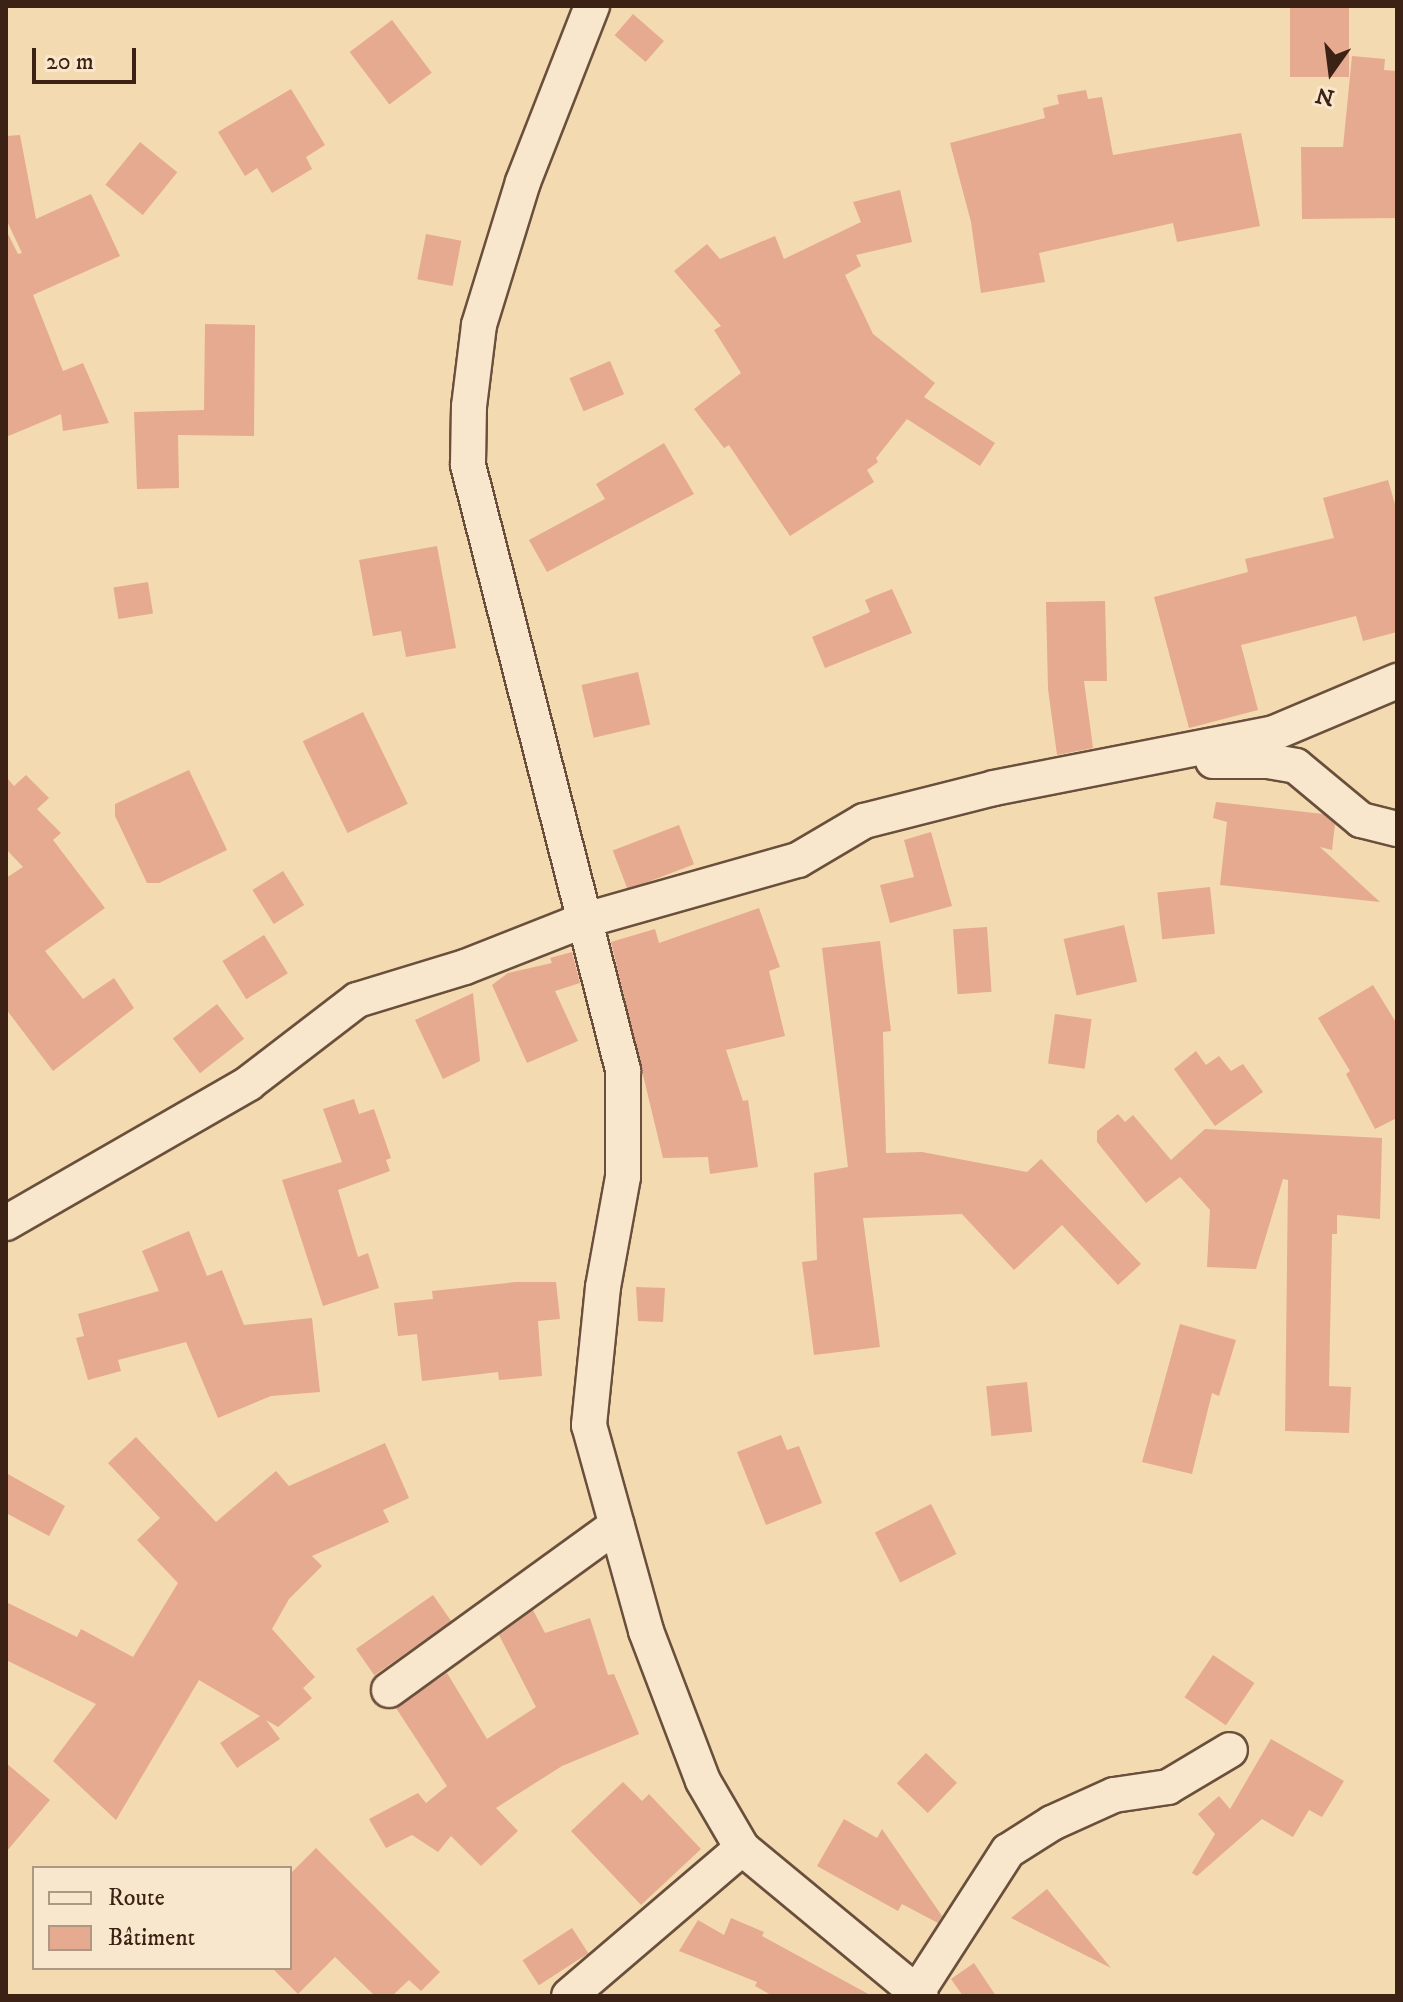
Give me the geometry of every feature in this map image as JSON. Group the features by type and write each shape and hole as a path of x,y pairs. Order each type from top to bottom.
{"street":[{"path":"592,6 523,182 479,325 469,421 468,465 553,782 582,921 623,1070 626,1112 623,1177 603,1287 589,1425 646,1631 703,1781 742,1848 919,1994 1008,1851 1052,1823 1114,1795 1168,1787 1230,1750"},
{"path":"6,1223 249,1083 357,1000 465,967 582,921 798,860 864,821 1120,763 1274,733 1397,681"},
{"path":"1120,763 1268,761 1296,766 1361,820 1397,829"},
{"path":"389,1690 617,1525"},
{"path":"569,1996 742,1848"}],"building":[{"path":"1290,6 1349,6 1349,77 1290,77"},
{"path":"633,14 664,41 646,62 615,35"},
{"path":"392,20 432,73 389,105 350,52"},
{"path":"1352,56 1385,59 1384,70 1397,71 1397,218 1302,219 1301,147 1343,147"},
{"path":"291,89 325,145 306,157 312,169 272,193 257,168 245,176 218,132"},
{"path":"1086,90 1088,99 1102,97 1113,155 1241,133 1260,226 1177,242 1173,223 1039,253 1045,282 981,293 971,222 950,143 1045,118 1043,108 1059,104 1057,95"},
{"path":"20,135 36,219 91,194 120,256 33,295 63,371 83,363 109,423 63,431 61,414 6,437 6,230 18,254 22,253 6,219 6,136"},
{"path":"140,142 177,172 143,215 105,185"},
{"path":"900,190 912,242 856,255 861,266 845,275 873,334 935,383 924,397 995,443 980,466 907,419 876,458 878,462 867,470 874,482 790,536 729,445 724,448 694,409 741,373 714,330 721,326 674,271 707,244 720,259 775,236 784,259 861,222 853,202"},
{"path":"426,234 461,241 453,286 417,279"},
{"path":"205,324 255,325 254,436 178,435 179,488 137,489 134,412 204,410"},
{"path":"610,361 624,394 584,411 569,378"},
{"path":"664,443 694,494 547,572 529,540 605,499 596,484"},
{"path":"1388,480 1397,511 1397,632 1363,641 1356,616 1241,645 1258,710 1189,728 1154,597 1248,572 1245,559 1334,538 1323,498"},
{"path":"437,546 456,648 406,657 401,631 373,636 359,560"},
{"path":"148,582 153,614 118,619 113,587"},
{"path":"892,589 912,633 825,668 812,637 870,612 865,600"},
{"path":"1105,601 1107,681 1084,681 1093,748 1057,755 1048,689 1046,602"},
{"path":"638,672 650,725 594,738 581,685"},
{"path":"363,712 408,804 347,833 303,741"},
{"path":"189,770 227,850 159,883 147,883 115,816 115,804"},
{"path":"26,775 49,798 37,809 61,833 53,840 105,908 45,951 83,999 114,978 134,1008 53,1071 6,1009 6,878 23,867 6,849 6,777 14,786"},
{"path":"1216,802 1323,814 1335,824 1332,850 1320,847 1380,902 1220,885 1227,822 1213,818"},
{"path":"679,825 694,864 628,890 613,850"},
{"path":"931,832 952,906 890,923 880,885 914,877 904,840"},
{"path":"283,871 304,905 274,924 252,890"},
{"path":"1210,887 1215,934 1162,939 1157,893"},
{"path":"759,908 780,967 769,971 785,1036 726,1050 743,1101 748,1100 758,1167 710,1174 708,1157 663,1158 611,942 655,929 659,943"},
{"path":"1124,925 1137,982 1077,995 1064,939"},
{"path":"987,927 992,992 958,994 953,929"},
{"path":"264,935 288,973 246,999 222,961"},
{"path":"880,941 891,1031 883,1032 886,1153 922,1152 1027,1172 1041,1159 1141,1264 1118,1285 1062,1225 1014,1270 962,1214 863,1218 880,1347 814,1355 802,1262 817,1260 814,1173 848,1167 822,948"},
{"path":"572,952 580,983 555,991 578,1041 527,1063 492,985 508,973 552,963 550,958"},
{"path":"1373,985 1397,1024 1397,1118 1375,1129 1346,1074 1350,1071 1318,1018"},
{"path":"473,993 480,1061 443,1079 415,1020"},
{"path":"217,1004 244,1039 200,1073 173,1038"},
{"path":"1055,1014 1092,1019 1085,1069 1048,1064"},
{"path":"1196,1051 1206,1065 1219,1056 1231,1071 1243,1064 1263,1092 1215,1126 1174,1069"},
{"path":"354,1099 359,1114 374,1109 391,1158 386,1160 390,1171 338,1190 358,1257 368,1253 379,1288 323,1306 282,1180 342,1162 323,1109"},
{"path":"1118,1114 1125,1122 1133,1115 1171,1160 1205,1129 1382,1138 1380,1219 1337,1215 1337,1234 1332,1234 1329,1386 1351,1387 1349,1433 1285,1431 1288,1180 1283,1179 1256,1269 1207,1267 1210,1210 1180,1177 1146,1203 1097,1142 1097,1131"},
{"path":"189,1231 207,1276 222,1270 244,1325 312,1318 320,1392 271,1396 218,1418 186,1342 118,1360 121,1371 88,1380 76,1338 84,1336 78,1314 159,1291 142,1251"},
{"path":"516,1282 556,1282 560,1319 538,1321 542,1376 499,1380 498,1372 422,1381 417,1334 398,1336 394,1303 433,1299 432,1291"},
{"path":"636,1287 665,1288 663,1322 638,1321"},
{"path":"1180,1324 1236,1340 1219,1396 1212,1393 1192,1474 1142,1462"},
{"path":"1027,1382 1032,1432 991,1436 986,1386"},
{"path":"781,1435 787,1450 799,1446 822,1503 766,1525 737,1452"},
{"path":"136,1437 216,1522 276,1471 289,1486 385,1443 409,1498 383,1510 389,1522 312,1556 322,1566 289,1599 272,1629 315,1677 303,1688 312,1698 278,1727 266,1720 280,1739 237,1768 220,1743 260,1716 199,1680 116,1820 53,1761 96,1704 6,1660 6,1602 77,1637 81,1629 133,1657 178,1583 137,1540 160,1518 108,1463"},
{"path":"6,1473 65,1506 49,1536 6,1513"},
{"path":"931,1504 956,1554 900,1582 875,1533"},
{"path":"433,1595 451,1621 374,1675 356,1649"},
{"path":"533,1610 545,1633 590,1618 608,1675 614,1674 639,1734 562,1766 496,1808 518,1831 481,1866 451,1836 438,1852 412,1835 386,1848 369,1819 418,1793 426,1803 447,1786 396,1708 447,1673 487,1739 536,1707 499,1635"},
{"path":"1213,1655 1254,1683 1226,1725 1184,1697"},
{"path":"1271,1739 1344,1781 1322,1817 1309,1810 1293,1837 1262,1819 1197,1876 1192,1873 1215,1834 1198,1814 1219,1796 1230,1809"},
{"path":"926,1753 957,1783 928,1813 897,1783"},
{"path":"6,1763 50,1800 6,1852"},
{"path":"623,1782 642,1801 649,1794 701,1849 641,1905 571,1831"},
{"path":"844,1819 877,1838 882,1829 942,1916 938,1923 902,1904 898,1911 817,1866"},
{"path":"316,1848 440,1972 421,1991 409,1980 392,1996 375,1996 335,1957 298,1994 274,1970 292,1970 292,1872"},
{"path":"1047,1889 1111,1968 1011,1918"},
{"path":"731,1918 764,1932 762,1936 872,1996 773,1996 755,1986 757,1982 679,1951 698,1920 724,1935"},
{"path":"572,1928 588,1953 539,1985 523,1960"},
{"path":"974,1963 996,1996 963,1996 951,1979"}]}
